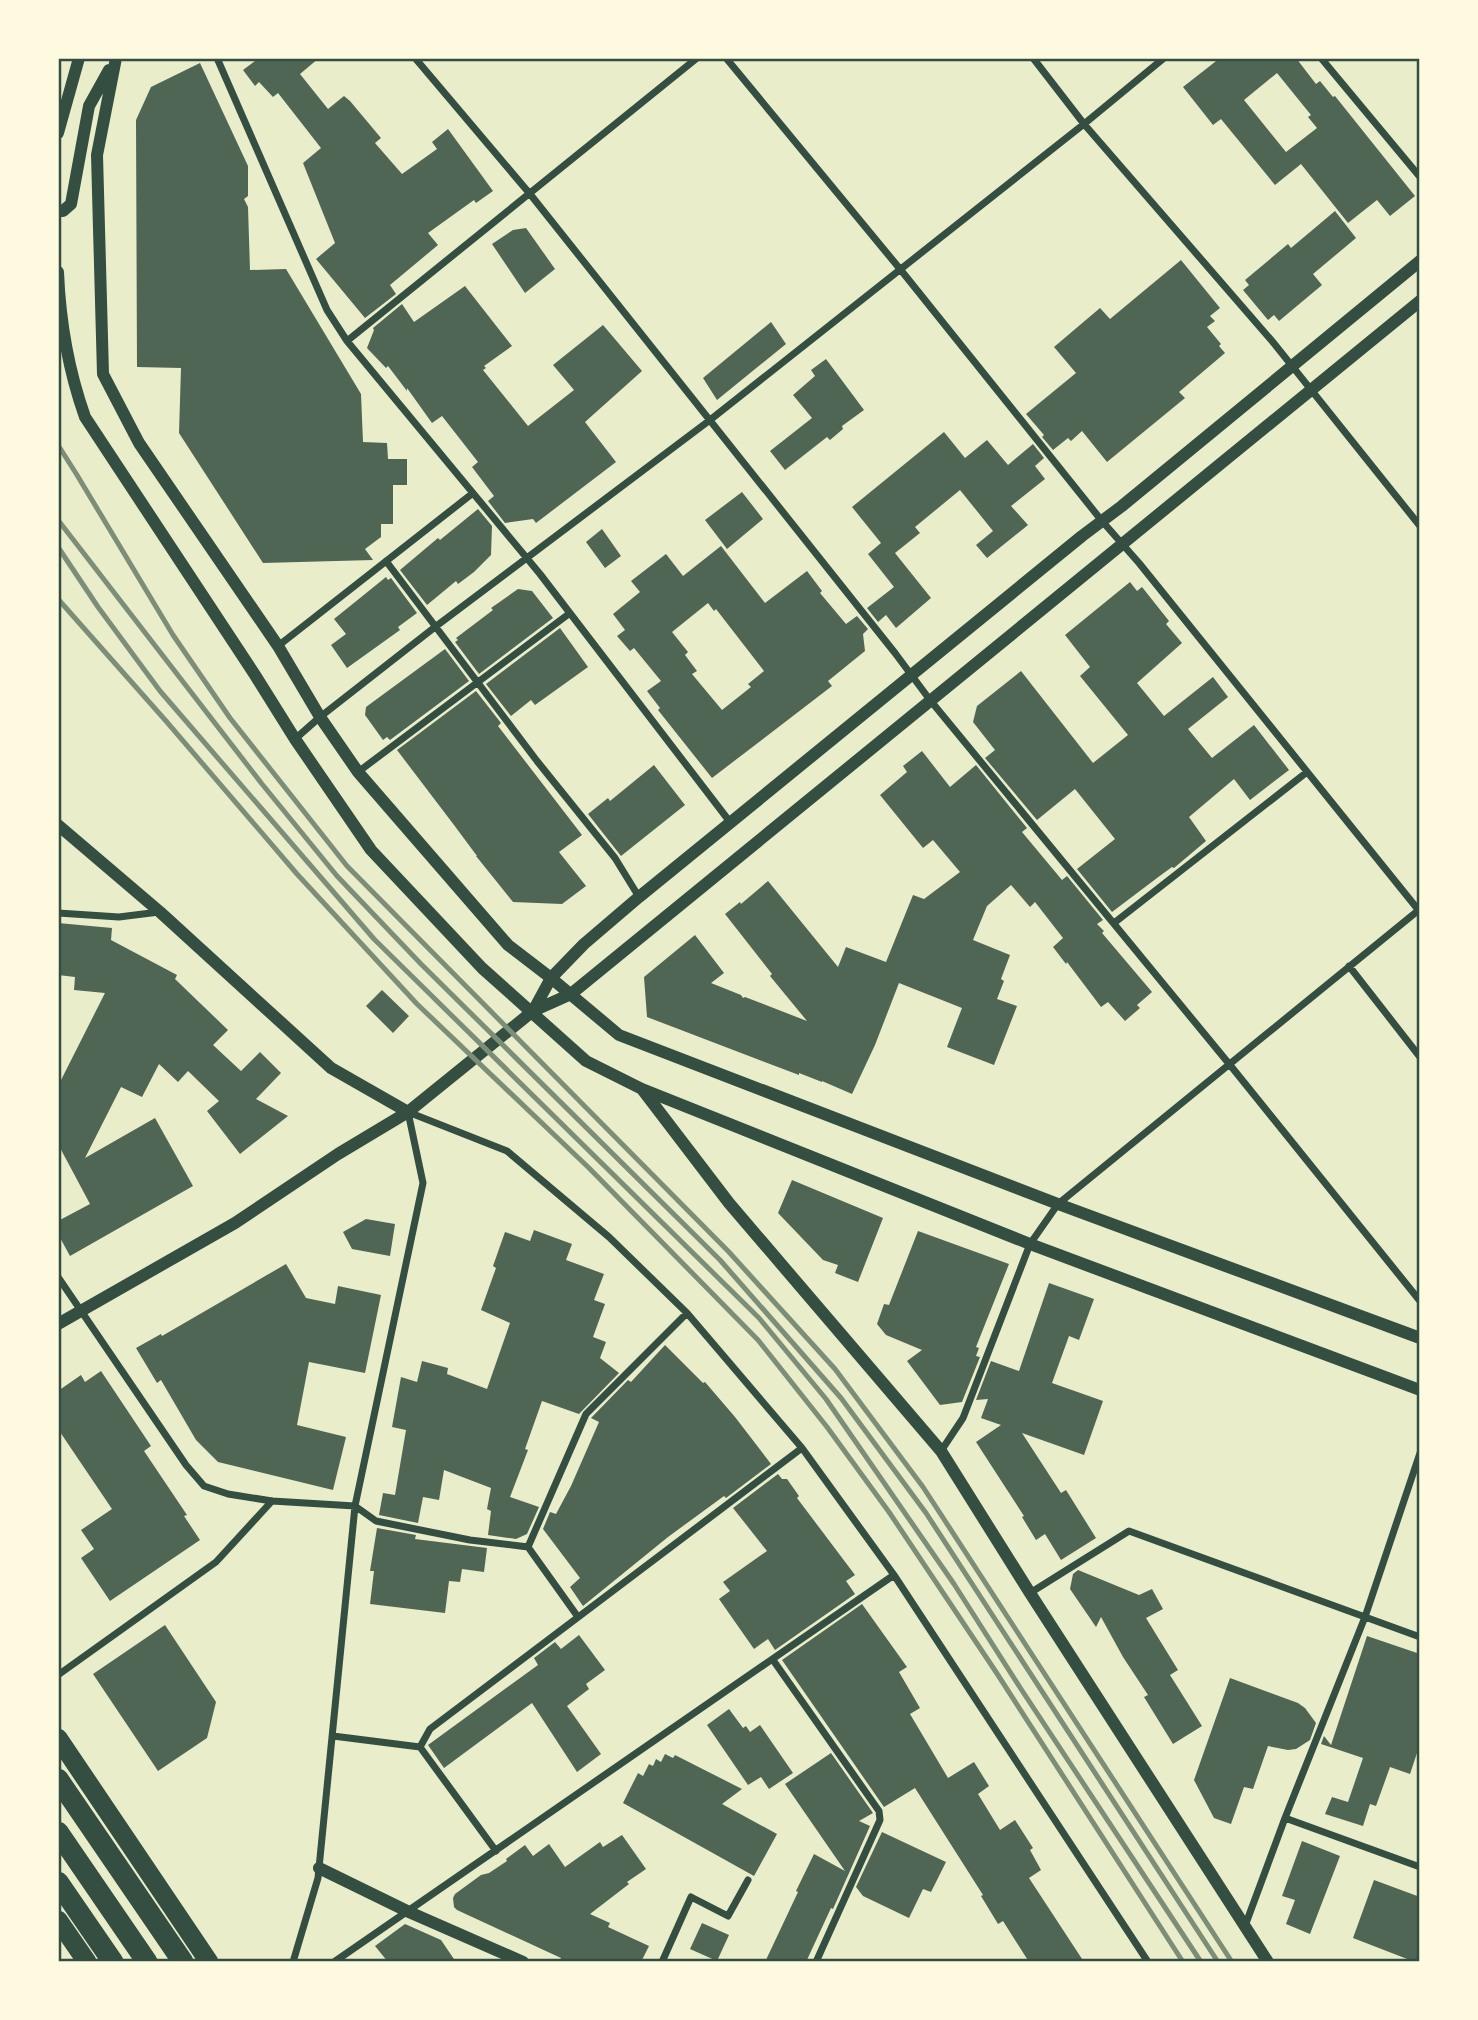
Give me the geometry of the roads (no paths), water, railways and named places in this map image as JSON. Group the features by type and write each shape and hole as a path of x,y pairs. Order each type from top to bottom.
{"highway":[{"path":"58,1738 209,1962"},
{"path":"58,1779 183,1962"},
{"path":"58,1832 147,1962"},
{"path":"58,1882 113,1962"},
{"path":"58,1920 87,1962"}],"street":[{"path":"58,133 79,58"},
{"path":"217,58 327,310 348,341 526,557 730,822"},
{"path":"415,58 530,194 887,642 930,700 1420,1301"},
{"path":"348,341 697,58"},
{"path":"726,58 1420,910 1058,1204 1030,1244 963,1418 941,1451"},
{"path":"1033,58 1084,124 1292,366 1420,526"},
{"path":"295,739 526,557 710,420 1164,58"},
{"path":"1321,58 1420,177"},
{"path":"58,211 63,211 71,204 89,106 115,59"},
{"path":"115,59 97,155 103,374 139,443 278,646 320,717 358,772 508,945 619,1035 1058,1204 1420,1338"},
{"path":"533,1011 551,978 584,944 639,897 1420,261"},
{"path":"58,272 59,313 72,382 85,417 295,739 371,850 482,968 586,1061 642,1088 1030,1244 1420,1390"},
{"path":"58,1324 235,1223 338,1154 408,1112 533,1011 571,994 1420,301"},
{"path":"278,646 473,493"},
{"path":"386,561 537,761 615,858 639,897"},
{"path":"358,772 570,613"},
{"path":"1114,923 1307,772"},
{"path":"58,825 160,912 331,1068 408,1112 507,1151 609,1237 687,1313 802,1448 894,1574 1148,1962"},
{"path":"58,913 120,917 160,912"},
{"path":"1349,966 1420,1057"},
{"path":"642,1088 729,1203 941,1451 1268,1962"},
{"path":"293,1962 320,1868 355,1506 423,1183 408,1112"},
{"path":"58,1277 186,1465 204,1486 228,1494 272,1500 355,1506 376,1521 470,1540 528,1547 578,1617"},
{"path":"528,1547 586,1415 687,1313"},
{"path":"420,1747 430,1729 802,1448"},
{"path":"1245,1927 1365,1617 1420,1453"},
{"path":"58,1675 216,1562 272,1500"},
{"path":"1030,1593 1129,1531 1420,1637"},
{"path":"334,1962 894,1574"},
{"path":"773,1660 879,1811 880,1820 816,1962"},
{"path":"333,1735 420,1747 496,1851"},
{"path":"1285,1818 1420,1867"},
{"path":"320,1868 409,1912 523,1962"},
{"path":"662,1962 691,1897 728,1916 748,1880"}],"railway":[{"path":"58,445 173,635 230,718 347,866 728,1251 835,1369 923,1487 1232,1962"},
{"path":"58,520 262,784 337,876 421,964 720,1260 841,1398 926,1513 1218,1962"},
{"path":"58,547 160,691 374,939 759,1318 826,1399 954,1584 1201,1962"},
{"path":"58,599 297,874 417,1004 589,1168 758,1340 827,1427 889,1512 1183,1962"}]}
